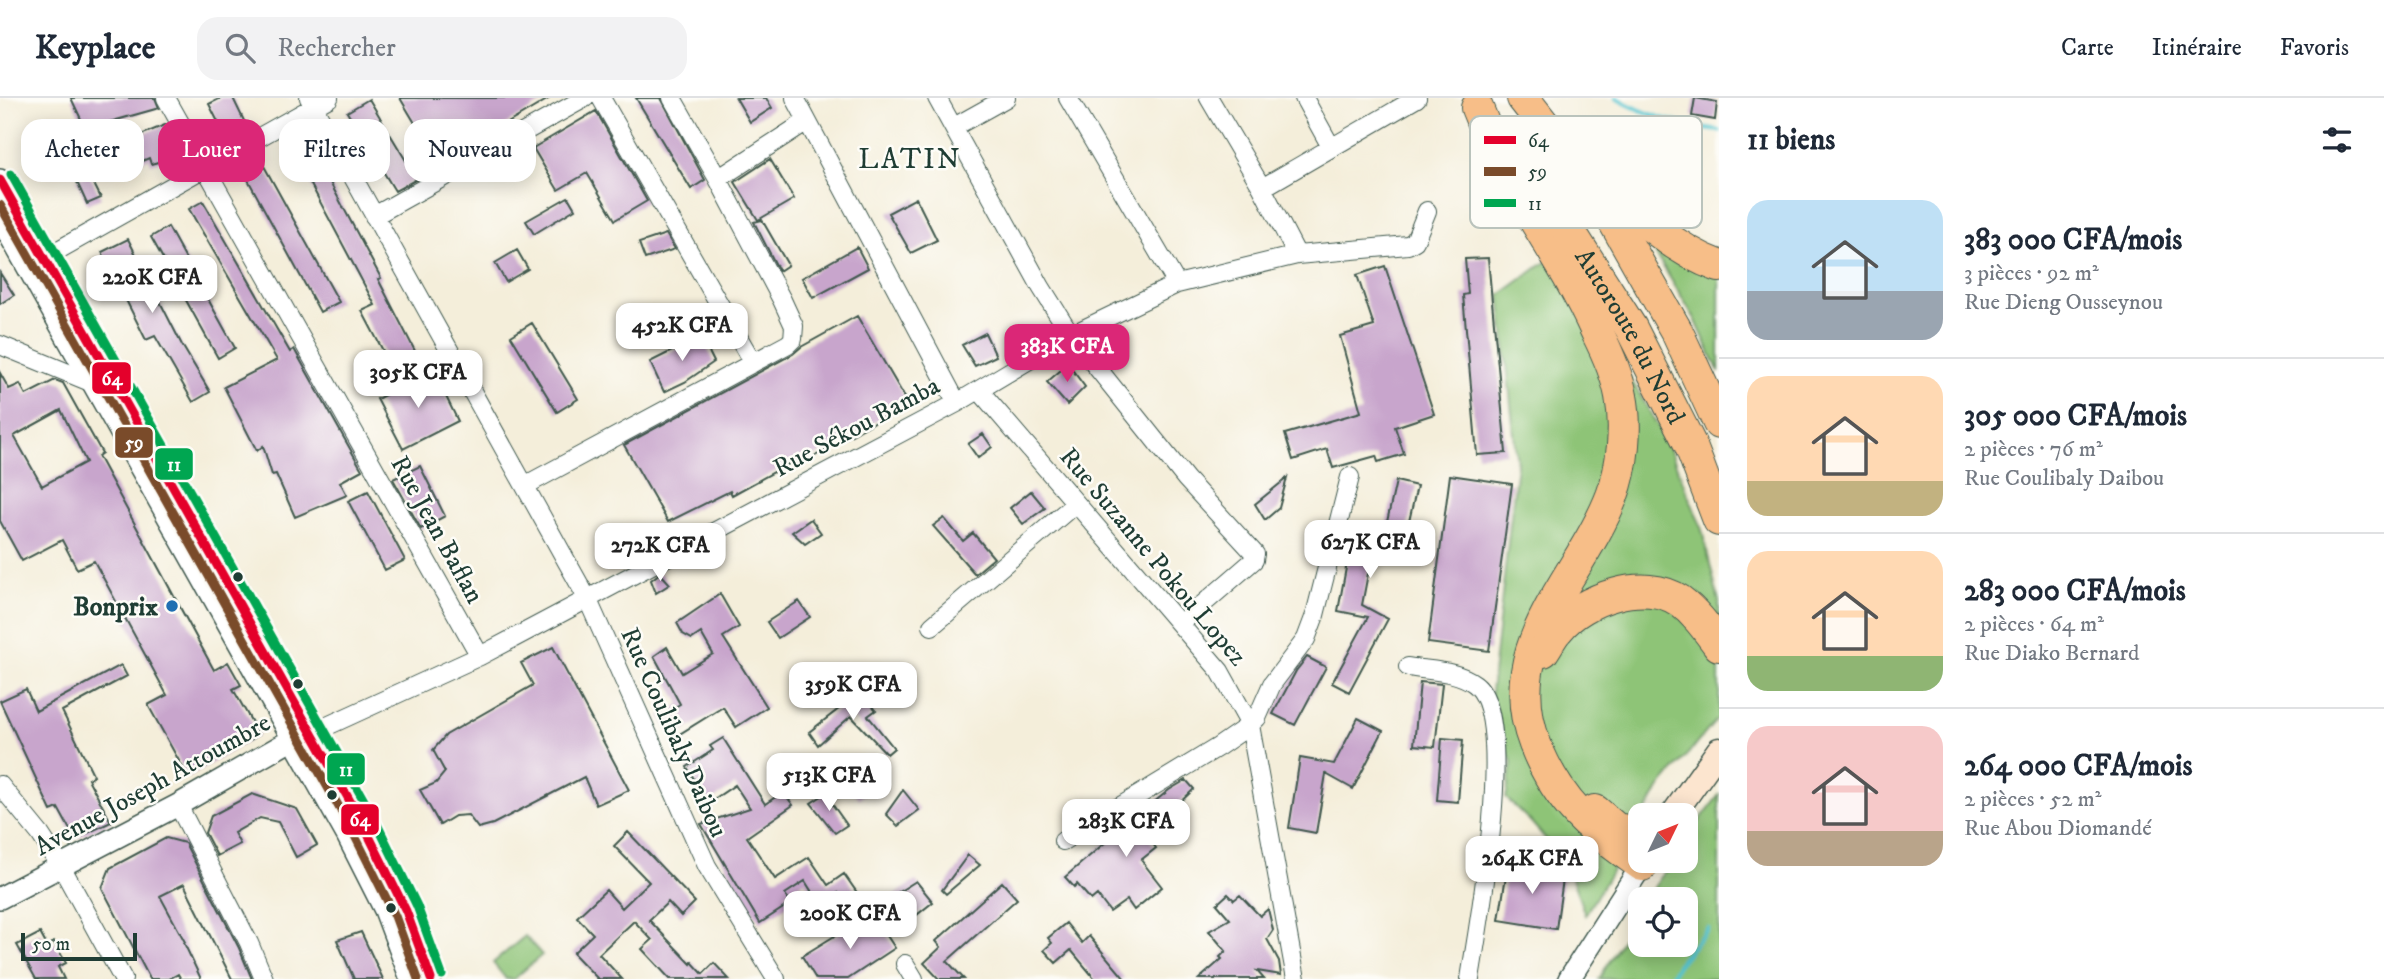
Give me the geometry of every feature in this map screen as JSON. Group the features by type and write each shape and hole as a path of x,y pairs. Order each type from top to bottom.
{"highway":[{"name":"Autoroute du Nord","path":"1524,98 1538,116"},
{"path":"1540,228 1584,302 1607,354 1621,396 1623,445 1612,495 1588,544 1548,612 1532,648 1525,679 1525,706 1530,731 1541,760 1570,807 1628,849"},
{"name":"Autoroute du Nord","path":"1567,228 1631,328 1690,444 1719,520"},
{"name":"Autoroute du Nord","path":"1618,228 1677,332 1719,423"},
{"path":"1655,228 1671,242 1719,266"},
{"path":"1628,848 1579,793 1562,768 1546,736 1538,706 1536,681 1542,653 1559,627 1578,612 1620,592 1640,591 1660,592 1679,601 1701,621 1719,645"}],"main road":[{"path":"1681,803 1719,750"}],"street":[{"name":"Rue Jean Baflan","path":"166,98 178,119"},
{"path":"374,216 585,98"},
{"path":"601,98 753,363"},
{"path":"526,485 788,344 795,334 794,326 718,179 672,98"},
{"path":"795,98 957,402"},
{"path":"937,98 1041,287 1071,335 1186,479 1255,554 1254,560 1180,624"},
{"path":"954,127 1006,98"},
{"path":"1068,98 1177,284"},
{"path":"1209,98 1262,188 1297,255"},
{"path":"1304,98 1331,147"},
{"path":"1262,188 1417,98"},
{"path":"265,132 317,101"},
{"name":"Rue Coulibaly Daibou","path":"317,101 374,216 587,598 706,866 776,979"},
{"path":"718,179 807,121"},
{"path":"0,180 303,736 386,910 411,979"},
{"path":"44,258 178,182"},
{"name":"Rue Jean Baflan","path":"213,182 480,656"},
{"name":"Rue Sékou Bamba","path":"303,736 480,656 957,402 1071,335 1177,284 1297,255 1408,245 1415,241 1427,211"},
{"path":"0,218 303,736 364,825 406,911 431,979"},
{"path":"0,345 95,384"},
{"name":"Rue Suzanne Pokou Lopez","path":"979,390 1220,671 1250,725 1296,979"},
{"path":"1063,841 1218,747 1257,718 1272,684 1306,639 1315,615 1350,477"},
{"path":"932,626 1076,503"},
{"path":"1408,667 1461,676 1477,685 1488,699 1493,723 1495,759 1491,820 1470,979"},
{"name":"Avenue Joseph Attoumbre","path":"0,898 303,736"},
{"path":"0,785 40,834 61,866 123,979"},
{"path":"178,805 249,943 264,979"},
{"path":"1569,979 1628,857"}],"green space":[{"path":"1644,235 1719,273 1719,372 1695,319"},
{"path":"1547,261 1628,374 1666,440 1701,526 1719,602 1719,717 1661,786 1651,803 1628,803 1628,844 1585,915 1566,862 1506,798 1512,762 1489,709 1517,464 1500,295"},
{"path":"1719,795 1719,979 1599,979 1628,930 1628,957 1698,957 1698,887 1654,887 1664,873 1698,873 1698,823"},
{"path":"525,936 542,955 514,979 506,979 493,963"}],"building":[{"path":"71,98 155,98 159,108 120,119 81,119"},
{"path":"221,98 233,98 243,119 216,119 209,104"},
{"path":"400,98 550,98 515,119 413,119"},
{"path":"636,98 661,98 705,180 691,189"},
{"path":"736,98 766,98 772,108 750,122"},
{"path":"1695,98 1717,102 1715,120 1692,116"},
{"path":"369,99 381,119 351,119 347,112"},
{"path":"596,111 647,201 615,220 587,173 558,190 536,153 536,146"},
{"path":"158,128 158,162 151,164 149,158 144,160 144,134"},
{"path":"390,134 404,157 404,182 412,182 395,191 390,182"},
{"path":"770,159 794,199 758,220 735,182"},
{"path":"265,168 339,302 320,312 249,182 265,182"},
{"path":"77,182 93,182 101,198 87,204"},
{"path":"310,182 330,182 381,278 378,279 415,351 390,364 362,311 375,305"},
{"path":"568,197 575,209 534,234 526,221"},
{"path":"916,198 937,240 911,253 888,213"},
{"path":"203,201 290,352 294,349 362,470 340,482 347,495 295,517 276,474 272,475 263,446 257,451 224,387 277,360 189,209"},
{"path":"762,220 788,265 779,271 754,222"},
{"path":"168,227 235,348 218,358 151,237"},
{"path":"666,234 675,249 645,259 639,243"},
{"path":"128,239 182,345 210,392 193,402 155,336 146,340 102,252"},
{"path":"857,247 868,268 813,298 802,278"},
{"path":"517,250 528,269 506,282 495,263"},
{"path":"1488,258 1506,453 1477,455 1463,295 1468,294 1465,259"},
{"path":"1385,266 1434,414 1395,427 1404,454 1378,462 1376,456 1333,468 1327,449 1293,460 1285,434 1361,412 1340,336 1374,326 1357,275"},
{"path":"0,273 14,295 0,304"},
{"path":"857,316 908,403 808,460 805,455 732,495 730,491 668,522 624,445 793,354"},
{"path":"532,323 578,399 557,412 511,336"},
{"path":"985,333 996,356 975,366 962,345"},
{"path":"700,334 714,362 685,382 664,392 650,362 686,344 684,340"},
{"path":"1068,364 1085,387 1067,405 1047,382"},
{"path":"433,370 458,421 403,449 377,399"},
{"path":"0,373 9,389 20,384 26,395 55,380 63,383 102,453 98,456 214,670 228,662 241,685 233,689 259,735 188,777 148,705 167,695 94,561 77,569 62,540 22,561 0,521","holes":["61,410 86,462 42,486 14,436"]},
{"path":"983,434 992,447 978,458 968,444"},
{"path":"420,466 445,516 421,529 393,479"},
{"path":"1450,475 1512,484 1489,651 1428,643"},
{"path":"1287,478 1279,508 1265,520 1255,504"},
{"path":"1396,481 1417,486 1403,548 1374,542 1362,605 1388,619 1349,692 1332,683 1368,617 1338,611 1354,525 1385,531"},
{"path":"368,491 405,560 385,570 348,501"},
{"path":"1031,491 1045,508 1023,524 1010,508"},
{"path":"944,518 963,541 973,533 994,558 975,574 933,526"},
{"path":"811,519 821,533 805,544 792,532"},
{"path":"660,573 670,584 656,593 651,580"},
{"path":"720,594 739,627 723,637 767,707 736,727 723,707 673,738 660,716 680,704 654,656 667,647 682,673 713,654 701,633 692,639 683,634 677,623"},
{"path":"799,601 810,617 778,638 767,622"},
{"path":"553,647 629,790 596,805 584,777 493,824 478,828 468,815 455,816 440,825 420,790 436,783 445,772 433,750 446,735 533,685 521,663"},
{"path":"1307,657 1326,667 1295,725 1273,714 1296,671"},
{"path":"121,665 127,676 62,711 94,776 88,779 111,822 75,839 58,808 51,811 0,701 26,689 36,711"},
{"path":"1420,682 1442,684 1435,747 1414,745"},
{"path":"861,692 876,710 868,716 894,748 887,754 851,716 818,745 809,732"},
{"path":"1358,718 1383,731 1353,789 1326,774 1316,833 1289,828 1300,758 1334,764"},
{"path":"723,738 765,804 783,792 793,805 747,837 775,879 809,857 828,885 844,874 858,894 842,905 838,893 820,905 805,881 785,894 791,903 760,923 701,824 750,808 735,785 708,803 687,767 713,750 710,746"},
{"path":"1442,738 1463,740 1458,802 1437,800"},
{"path":"859,771 872,790 859,798 848,787 849,776"},
{"path":"1186,780 1194,789 1174,808 1171,805 1144,832 1156,848 1141,860 1162,887 1134,910 1127,900 1110,912 1097,895 1091,900 1077,884 1074,887 1065,877 1169,790"},
{"path":"903,790 919,810 898,826 886,814"},
{"path":"252,794 297,809 317,845 296,857 278,822 260,818 234,833 240,844 217,856 205,833 211,816"},
{"path":"825,794 847,825 835,833 811,803"},
{"path":"628,832 695,902 681,916 668,902 649,920 703,974 714,963 729,979 670,979 642,949 652,940 634,921 599,954 622,979 598,979 573,953 593,934 577,917 606,890 622,908 649,882 614,846"},
{"path":"166,838 185,843 252,979 232,979 184,884 160,896 201,979 181,979 178,974 169,979 150,979 102,888 110,868"},
{"path":"968,855 980,865 946,894 942,890"},
{"path":"1508,863 1564,872 1556,929 1499,920"},
{"path":"916,881 933,902 913,918 894,895"},
{"path":"1002,882 1017,899 947,961 964,979 939,979 924,963 941,947 936,941"},
{"path":"1228,894 1234,900 1240,895 1260,916 1268,909 1273,930 1267,939 1279,961 1281,975 1257,971 1264,979 1199,979 1222,959 1220,957 1226,951 1209,931 1230,919 1217,904"},
{"path":"872,913 895,948 848,979 816,979 802,956"},
{"path":"1066,923 1082,943 1089,936 1125,979 1095,979 1071,950 1056,963 1044,950 1052,943 1048,938"},
{"path":"361,932 383,979 354,979 337,940"},
{"path":"40,933 47,946 54,942 66,963 58,967 64,979 36,979 17,945"}],"waterway":[{"path":"1616,98 1656,116"},
{"path":"1702,128 1719,131"},
{"path":"1669,979 1677,965 1708,928"}],"transit line":[{"name":"11","path":"11,174 375,820 417,906 442,975"},
{"name":"64","path":"0,180 364,826 406,911 431,979"},
{"name":"59","path":"0,205 353,832 395,916 418,979"}],"place":[{"name":"Bonprix","path":"172,606"}],"district":[{"name":"LATIN","path":"910,158"}]}
